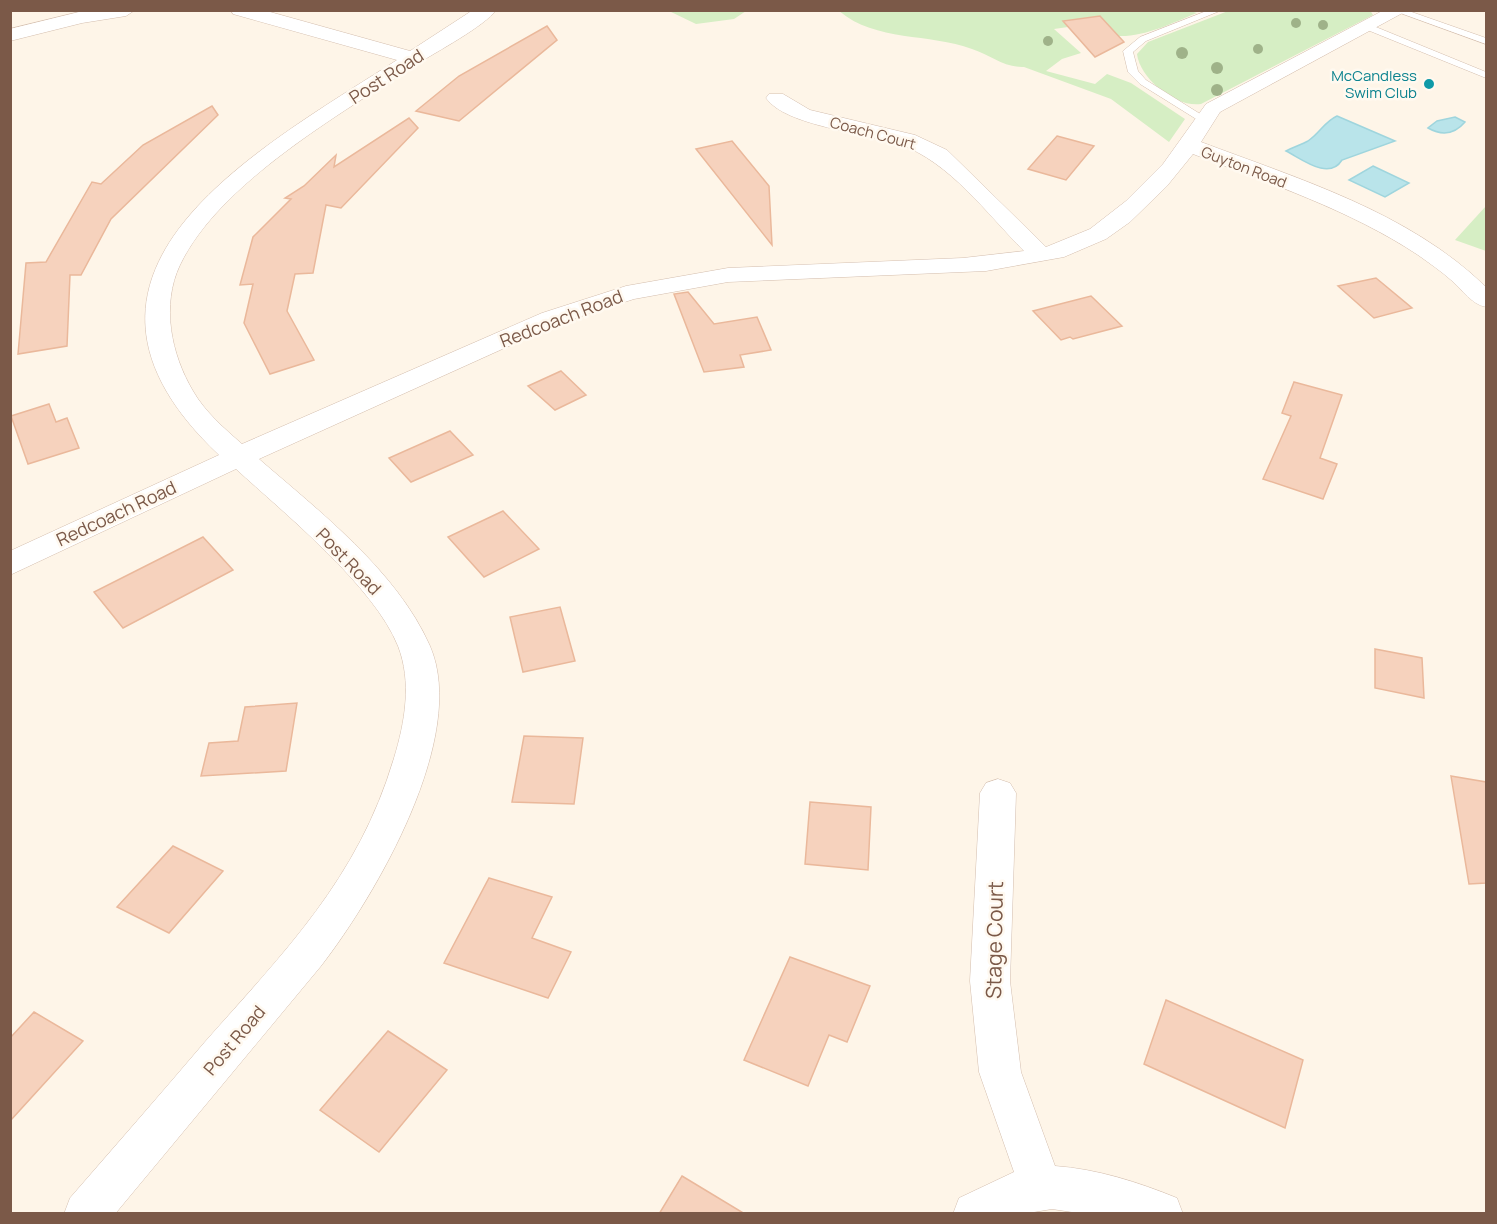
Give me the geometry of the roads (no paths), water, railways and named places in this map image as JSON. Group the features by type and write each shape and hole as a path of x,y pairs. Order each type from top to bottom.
{"street":[{"path":"10,35 82,17 126,10"},
{"path":"240,10 413,58"},
{"name":"Post Road","path":"86,1214 315,945 353,891 377,848 396,805 415,743 421,709 422,677 413,649 401,623 383,594 360,569 204,423 180,392 170,372 155,325 162,281 170,261 195,221 241,176 487,10"},
{"name":"Guyton Road","path":"1398,11 1222,104 1201,119 1188,146 1324,198 1396,234 1449,266 1486,300"},
{"name":"Coach Court","path":"776,98 803,114 907,140 939,155 970,183 1040,255"},
{"name":"Redcoach Road","path":"10,564 62,537 551,318 633,291 716,276 964,266 1040,255 1079,242 1112,225 1147,193 1188,146"},
{"name":"Stage Court","path":"998,793 990,981 1000,1072 1041,1188"},
{"path":"975,1214 989,1205 1041,1188 1087,1193 1132,1202 1161,1214"}],"lane":[{"path":"1201,119 1143,82 1133,72 1128,51 1143,39 1218,10"},
{"path":"1398,11 1486,41"},
{"path":"1368,27 1486,75"}],"water":[{"path":"1337,116 1395,141 1342,160 1330,169 1307,163 1286,151 1308,141"},
{"path":"1455,117 1465,122 1457,130 1443,133 1428,128 1437,121"},
{"path":"1373,166 1409,183 1385,197 1349,180"}],"place":[{"name":"McCandless Swim Club","path":"1429,84"}]}
